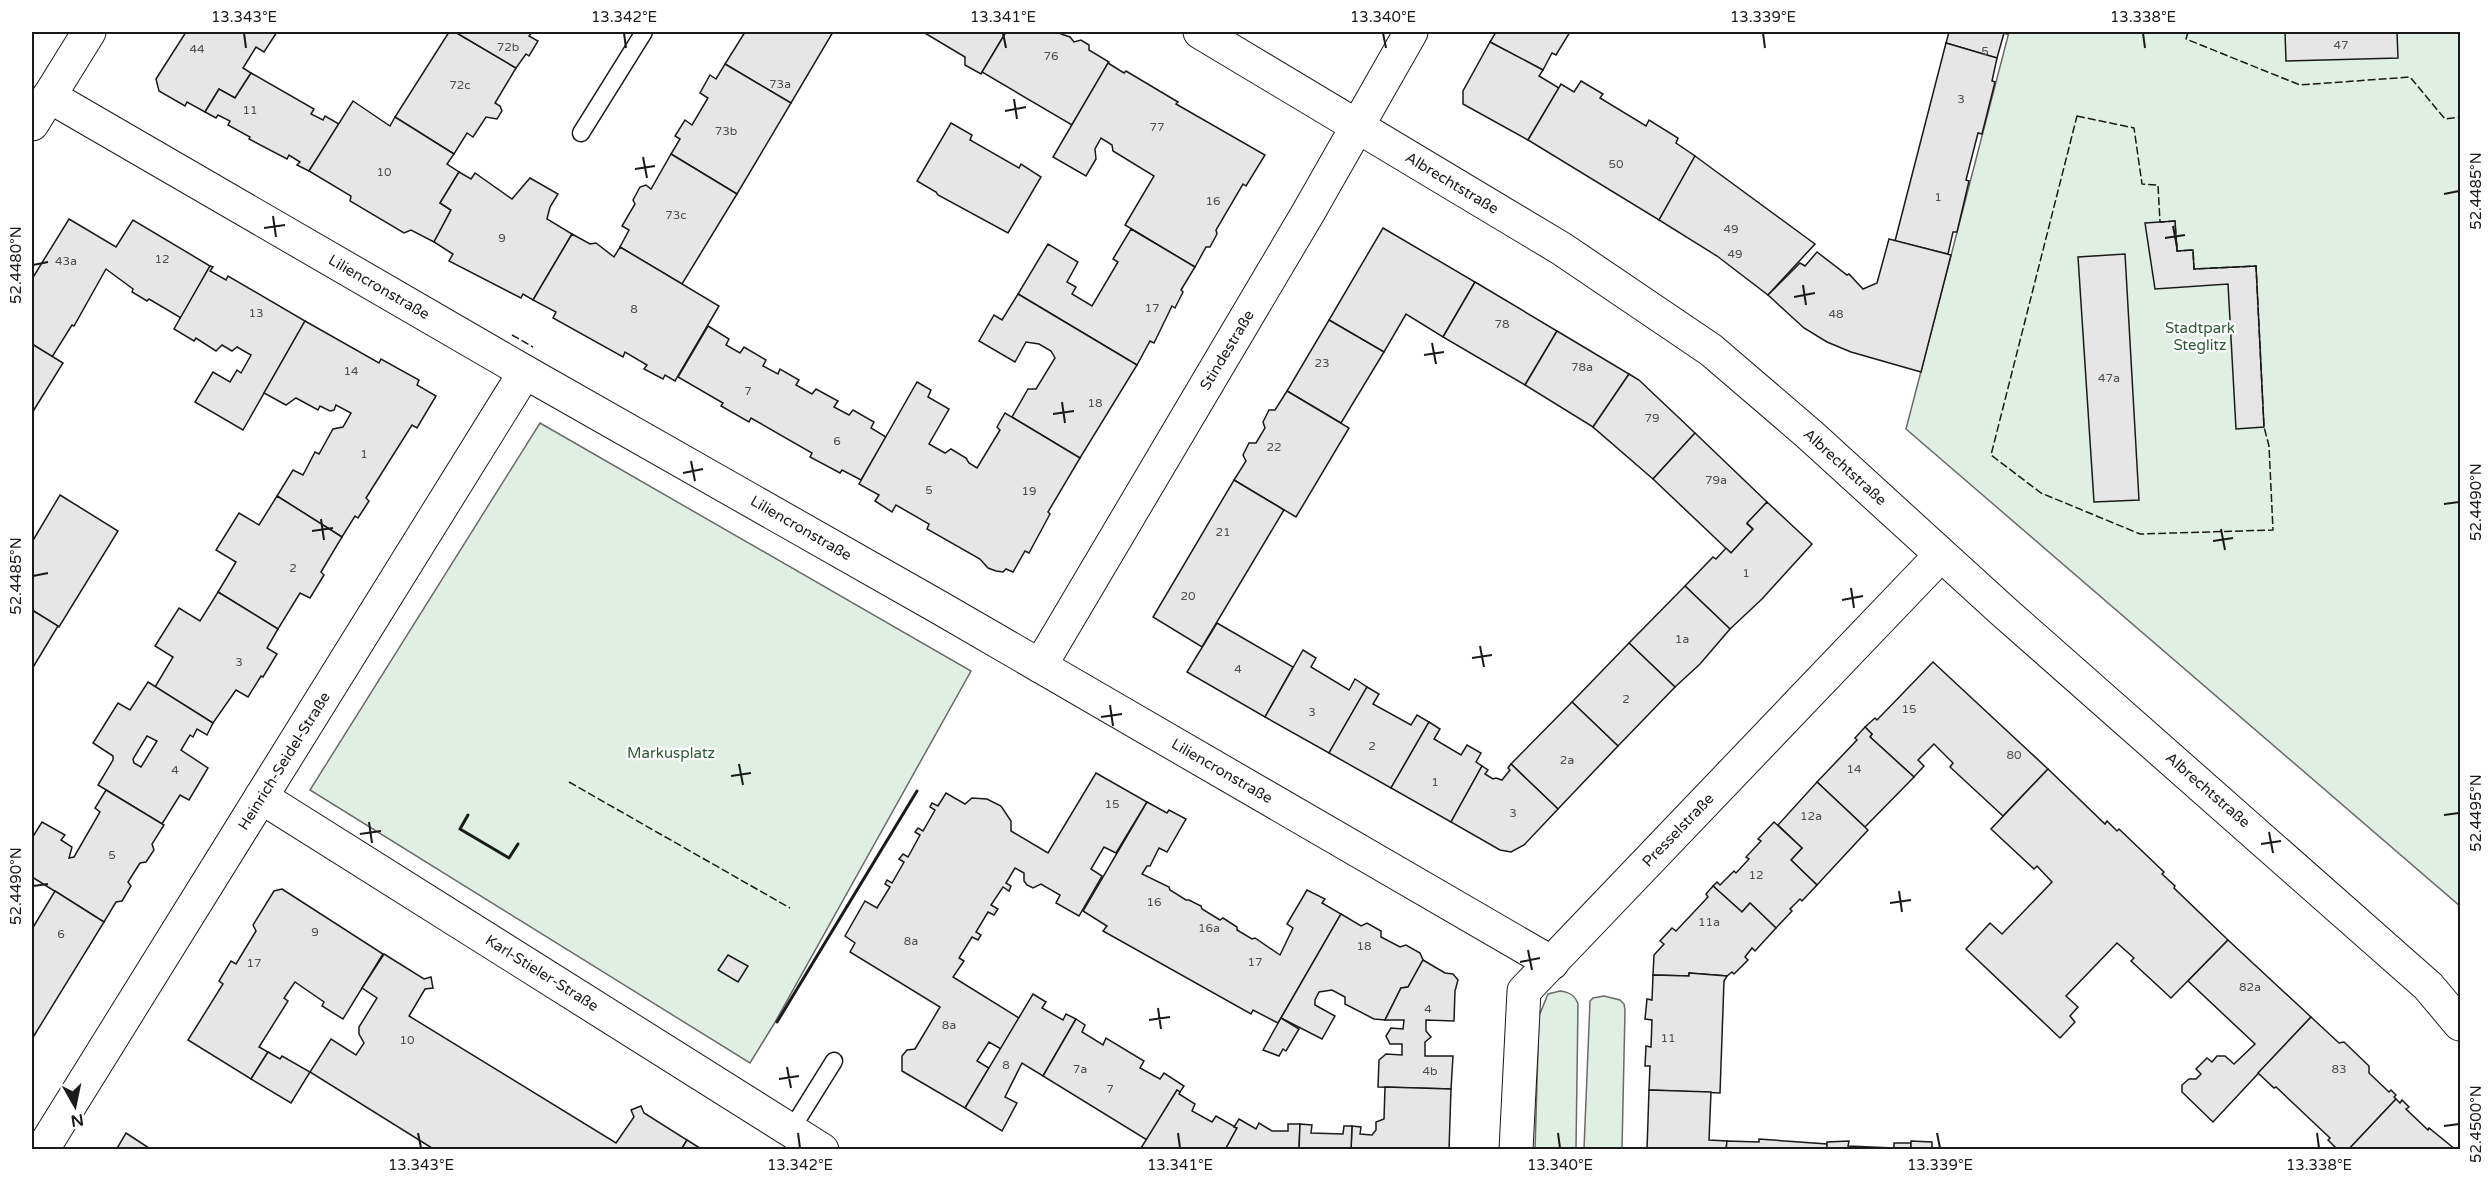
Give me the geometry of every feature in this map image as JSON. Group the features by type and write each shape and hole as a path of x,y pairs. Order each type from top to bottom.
{"street":[{"path":"32,124 89,32"},
{"name":"Albrechtstraße","path":"1200,32 1562,249 1711,350 1809,434 1941,555 2428,986"},
{"name":"Stindestraße","path":"1040,666 1411,32"},
{"name":"Liliencronstraße","path":"49,96 1552,963"},
{"name":"Heinrich-Seidel-Straße","path":"43,1149 525,372"},
{"name":"Presselstraße","path":"1516,1149 1524,991 1941,555"},
{"name":"Karl-Stieler-Straße","path":"261,797 822,1149"},
{"path":"2428,986 2460,1003"},
{"path":"2428,986 2460,1024"},
{"path":"32,1142 43,1149"}],"lane":[{"path":"581,133 644,32"},
{"path":"791,1130 834,1061"}],"green space":[{"name":"Stadtpark Steglitz","path":"2009,32 2460,32 2460,906 1906,429"},
{"name":"Markusplatz","path":"540,423 971,671 750,1063 310,790"},
{"path":"1560,991 1571,994 1578,1004 1576,1149 1535,1150 1539,1016 1548,994"},
{"path":"1604,996 1620,1000 1625,1010 1622,1149 1584,1149 1590,1001 1593,998"}],"building":[{"path":"186,32 277,32 264,52 256,47 243,68 251,73 235,98 219,89 205,112 187,102 185,106 159,91 156,79"},
{"path":"449,32 455,32 516,68 495,103 502,111 497,119 486,117 473,137 467,133 454,154 395,117"},
{"path":"455,32 532,32 529,36 538,41 529,56 526,54 516,68"},
{"path":"745,32 833,32 791,103 725,64"},
{"path":"923,32 1006,32 981,74 965,65 965,57"},
{"path":"1006,32 1061,32 1074,42 1081,40 1089,45 1089,50 1109,62 1072,125 982,72"},
{"path":"1496,32 1570,32 1556,55 1552,53 1543,70 1490,42"},
{"path":"1949,32 2008,32 2004,33 1997,58 1946,43"},
{"path":"2285,32 2397,32 2398,58 2286,61"},
{"path":"1490,42 1543,70 1539,76 1559,88 1528,140 1463,104 1463,91"},
{"path":"1946,43 1997,58 1992,81 1995,82 1982,134 1978,133 1966,180 1969,181 1957,232 1953,232 1948,254 1895,241"},
{"path":"1108,63 1124,73 1126,71 1178,102 1176,104 1265,155 1246,186 1243,184 1216,230 1217,234 1210,247 1206,247 1195,267 1125,225 1154,176 1113,151 1112,145 1101,138 1095,149 1096,159 1086,176 1053,157"},
{"path":"725,64 791,103 737,194 671,154 680,139 675,136 685,120 692,125 708,98 700,93 710,75 716,79"},
{"path":"251,73 314,109 311,114 323,120 325,116 339,124 309,171 297,165 300,162 289,155 287,159 249,139 250,137 228,125 230,121 218,115 216,118 205,112 219,89 235,98"},
{"path":"1581,81 1603,94 1600,98 1646,126 1649,120 1678,138 1676,143 1695,156 1659,220 1528,140 1561,84 1574,92"},
{"path":"353,101 390,126 395,117 454,154 447,164 459,172 440,203 451,210 434,242 411,230 404,233 350,201 351,196 309,171"},
{"path":"951,123 972,135 970,140 1019,168 1021,164 1041,177 1008,233 917,181"},
{"path":"671,154 737,194 682,284 620,247 629,230 622,226 635,204 633,200 640,187 646,185 651,189"},
{"path":"1695,156 1815,244 1768,295 1717,256 1659,220"},
{"path":"459,172 471,179 475,173 512,199 530,178 558,194 550,207 547,219 572,234 533,300 523,294 521,298 449,261 453,254 434,242 451,210 440,203"},
{"path":"69,219 116,247 133,220 210,266 181,318 132,292 133,289 106,269 74,326 72,325 52,357 32,344 32,279"},
{"path":"2175,221 2177,251 2193,250 2194,269 2256,266 2264,427 2236,429 2228,284 2155,289 2145,223"},
{"path":"1383,228 1475,282 1443,337 1406,314 1384,352 1329,320"},
{"path":"1131,229 1195,267 1181,290 1183,292 1175,308 1172,306 1154,343 1150,341 1137,365 1018,294 1048,244 1078,262 1067,282 1076,287 1072,294 1092,306 1118,262 1113,259"},
{"path":"572,234 590,244 596,243 614,257 620,247 719,306 675,381 665,375 663,379 644,369 647,365 625,352 623,357 553,318 556,312 533,300"},
{"path":"1889,239 1951,255 1921,372 1851,352 1827,342 1804,328 1768,295 1800,263 1805,266 1817,252 1847,275 1849,274 1863,289 1877,283"},
{"path":"2125,254 2139,500 2094,502 2078,257"},
{"path":"210,266 213,267 210,271 226,280 228,276 305,321 243,430 195,402 213,372 230,382 237,370 241,373 251,355 237,347 232,351 222,345 216,351 196,338 194,341 174,329"},
{"path":"1475,282 1557,331 1525,385 1443,337"},
{"path":"1018,294 1137,365 1080,458 1012,417 1028,389 1036,389 1055,358 1051,351 1039,344 1026,342 1015,362 979,341 994,315 1002,320"},
{"path":"1329,320 1384,352 1341,423 1287,391"},
{"path":"305,321 379,363 381,359 419,380 417,385 436,396 417,428 412,425 366,498 369,501 358,518 355,516 342,537 277,496 293,470 303,475 315,452 319,454 333,429 343,427 351,413 336,405 334,410 330,411 320,406 318,410 296,398 286,405 264,393"},
{"path":"708,326 729,339 726,345 740,353 744,347 766,360 763,366 778,374 780,369 799,380 796,385 812,394 816,389 838,401 834,407 849,415 853,410 874,422 871,428 886,437 861,480 842,470 840,473 810,457 812,453 751,418 749,422 721,406 723,403 678,377"},
{"path":"1557,331 1629,374 1593,427 1525,385"},
{"path":"32,344 63,363 32,413"},
{"path":"1629,374 1639,380 1695,433 1653,479 1593,427"},
{"path":"917,382 931,390 928,397 949,409 929,444 945,453 951,449 977,468 1000,430 997,427 1005,413 1080,458 1048,512 1050,514 1029,553 1025,551 1013,572 1006,569 1003,572 988,568 980,559 927,529 929,524 896,505 892,512 875,501 879,495 859,484"},
{"path":"1287,391 1349,428 1296,517 1234,480 1246,461 1243,455 1249,443 1256,443 1265,428 1263,422 1269,410 1275,410"},
{"path":"1695,433 1767,502 1747,524 1753,529 1731,553 1653,479"},
{"path":"1234,480 1284,510 1202,647 1153,617"},
{"path":"60,495 118,531 59,627 32,610 32,542"},
{"path":"277,496 342,537 321,572 324,575 310,598 300,593 278,629 218,592 236,562 216,550 239,513 259,525"},
{"path":"1767,502 1812,544 1762,599 1730,629 1685,586 1713,557 1716,559 1726,548 1731,553 1753,529 1747,523"},
{"path":"1685,586 1730,629 1700,664 1675,687 1629,643"},
{"path":"218,592 278,629 267,648 277,654 263,677 261,676 248,697 236,690 213,723 155,687 173,657 155,646 179,608 200,621"},
{"path":"32,610 58,626 32,669"},
{"path":"1217,623 1293,667 1265,717 1187,672"},
{"path":"1629,643 1675,687 1618,746 1572,702"},
{"path":"1303,650 1316,658 1311,667 1349,690 1355,679 1367,687 1329,753 1265,717"},
{"path":"1933,662 2048,769 2003,816 1950,767 1953,763 1934,744 1918,760 1924,766 1914,777 1870,737 1872,734 1865,727 1875,718 1877,720"},
{"path":"148,682 213,723 207,735 197,729 193,737 190,735 181,750 208,768 189,800 180,795 162,824 98,785 113,760 113,756 93,743 118,703 130,710","holes":["147,736 157,741 141,767 134,763 133,759"]},
{"path":"1367,687 1379,694 1373,704 1411,725 1417,715 1429,722 1391,788 1329,753"},
{"path":"1572,702 1618,746 1558,809 1511,764"},
{"path":"1429,722 1440,729 1434,739 1461,755 1467,745 1481,753 1476,762 1482,766 1451,822 1391,788"},
{"path":"1865,727 1872,734 1870,737 1914,777 1865,827 1817,782 1857,740 1855,738"},
{"path":"1511,764 1558,809 1524,845 1511,852 1500,850 1451,822 1482,766 1488,770 1485,774 1493,779 1502,780 1510,770 1508,768"},
{"path":"2048,769 2105,824 2107,821 2117,831 2119,829 2164,872 2162,874 2175,886 2174,888 2228,940 2171,998 2131,961 2134,958 2117,943 2066,996 2078,1007 2070,1016 2075,1022 2060,1038 1966,949 1990,923 2002,934 2052,882 2037,866 2034,869 1991,829"},
{"path":"1096,773 1147,802 1116,853 1104,847 1091,869 1102,876 1079,916 1056,903 1060,895 1041,884 1033,888 1027,885 1024,881 1024,873 1015,868 1006,883 1011,886 1009,891 1003,887 991,905 998,909 994,915 988,912 976,932 981,935 978,940 972,937 959,958 964,961 953,977 1019,1018 1001,1049 989,1042 977,1061 989,1068 965,1108 902,1071 902,1056 907,1050 915,1049 940,1007 850,952 855,943 845,936 865,901 877,908 890,887 885,884 887,880 892,883 904,862 899,859 903,854 908,857 920,835 915,832 918,828 923,831 935,810 930,807 932,803 938,806 946,793 965,804 972,798 987,799 1001,806 1011,821 1011,831 1048,853"},
{"path":"1817,782 1868,830 1817,885 1791,860 1802,848 1778,825"},
{"path":"106,790 164,825 152,844 154,850 146,862 140,863 128,882 131,886 122,901 116,902 104,922 32,877 32,838 42,822 65,835 61,840 72,847 69,858 74,857 100,812 95,808"},
{"path":"1147,802 1167,813 1169,810 1186,819 1167,852 1159,848 1150,866 1147,866 1142,874 1169,887 1170,890 1201,906 1202,909 1220,920 1223,918 1252,939 1255,938 1280,955 1293,928 1287,924 1307,890 1325,899 1322,903 1341,914 1278,1023 1253,1010 1251,1014 1103,931 1107,926 1083,911"},
{"path":"1774,822 1802,848 1791,860 1817,885 1802,901 1800,899 1790,909 1792,911 1776,928 1750,903 1742,912 1713,886 1717,882 1720,885 1734,871 1736,873 1749,859 1746,857 1761,841 1758,839"},
{"path":"1713,886 1742,912 1750,903 1776,928 1755,951 1752,948 1745,957 1748,960 1734,974 1732,972 1727,976 1689,973 1689,976 1653,975 1654,955 1664,944 1660,941 1672,928 1676,931 1708,897 1706,894"},
{"path":"282,889 383,954 343,1019 322,1006 324,1002 295,982 284,998 288,1001 259,1047 268,1052 251,1079 188,1040 223,984 219,981 231,961 236,964 256,931 253,925 274,891"},
{"path":"55,891 104,922 32,1039 32,929"},
{"path":"1341,914 1361,926 1367,923 1381,931 1381,937 1400,947 1406,945 1420,953 1423,960 1408,987 1401,988 1385,1020 1374,1019 1345,1004 1345,997 1332,990 1319,992 1315,1005 1335,1016 1322,1039 1281,1018"},
{"path":"2228,940 2311,1017 2213,1122 2182,1092 2182,1085 2189,1079 2196,1079 2201,1074 2196,1069 2207,1058 2212,1062 2217,1056 2225,1056 2234,1064 2255,1044 2188,981"},
{"path":"384,954 424,979 431,977 433,988 425,989 409,1016 616,1143 634,1117 631,1110 641,1106 644,1113 687,1140 681,1150 435,1150 310,1072 331,1039 356,1055 364,1043 359,1034 359,1027 377,998 362,988"},
{"path":"728,955 748,966 738,982 718,970"},
{"path":"1423,960 1445,973 1453,974 1458,980 1455,991 1454,1021 1426,1020 1426,1031 1431,1037 1425,1042 1425,1056 1453,1056 1451,1089 1378,1087 1379,1060 1386,1054 1402,1055 1402,1044 1390,1044 1386,1036 1391,1028 1403,1029 1404,1020 1385,1020 1401,988 1408,987"},
{"path":"1689,973 1727,976 1724,981 1720,1093 1649,1090 1650,1066 1645,1066 1646,1046 1651,1047 1652,1020 1645,1019 1647,999 1652,1000 1653,975 1689,976"},
{"path":"1033,994 1046,1002 1042,1008 1063,1020 1066,1014 1076,1019 1043,1076 1022,1063 1005,1097 1017,1103 1002,1131 965,1108"},
{"path":"2311,1017 2339,1043 2344,1042 2369,1066 2369,1073 2389,1092 2391,1090 2396,1095 2394,1097 2396,1099 2348,1150 2338,1150 2328,1140 2330,1138 2258,1073"},
{"path":"1281,1018 1299,1029 1286,1051 1283,1049 1279,1056 1263,1050"},
{"path":"1076,1019 1085,1025 1082,1032 1103,1045 1106,1038 1144,1061 1140,1068 1160,1079 1164,1073 1184,1086 1180,1092 1177,1090 1147,1140 1043,1076"},
{"path":"268,1052 280,1059 282,1056 310,1072 291,1103 251,1079"},
{"path":"1385,1087 1451,1089 1449,1150 1351,1150 1352,1126 1361,1127 1360,1134 1372,1135 1376,1130 1376,1122 1384,1119"},
{"path":"1177,1090 1179,1094 1195,1104 1192,1111 1212,1122 1216,1116 1237,1128 1225,1150 1141,1148"},
{"path":"1649,1090 1711,1092 1709,1140 1727,1141 1726,1150 1647,1150"},
{"path":"2396,1099 2400,1103 2402,1100 2409,1107 2406,1109 2428,1130 2429,1128 2456,1150 2348,1150"},
{"path":"1239,1119 1256,1129 1259,1123 1272,1131 1288,1131 1288,1124 1300,1124 1299,1150 1225,1150 1237,1128 1234,1127"},
{"path":"1300,1124 1312,1125 1311,1133 1343,1134 1344,1126 1352,1126 1351,1150 1299,1150"},
{"path":"126,1133 152,1150 116,1150"},
{"path":"1759,1139 1827,1144 1827,1150 1726,1150 1727,1141 1759,1142"},
{"path":"687,1140 703,1150 681,1150"},
{"path":"1849,1141 1848,1146 1894,1148 1894,1143 1911,1143 1911,1150 1827,1150 1827,1142"},
{"path":"1911,1141 1932,1142 1932,1148 1946,1150 1911,1150"}],"fence":[{"path":"2188,32 2186,39 2300,85 2410,77 2445,119 2460,117"},
{"path":"2077,116 2134,128 2142,184 2158,185 2160,222 2175,221 2177,251 2193,250 2194,269 2256,266 2264,427 2269,446 2273,530 2140,534 2041,493 1991,455 2077,116"},
{"path":"512,335 533,347"},
{"path":"569,782 790,908"}],"wall":[{"path":"777,1022 917,791"},
{"path":"468,815 460,829 509,858 518,844"}]}
